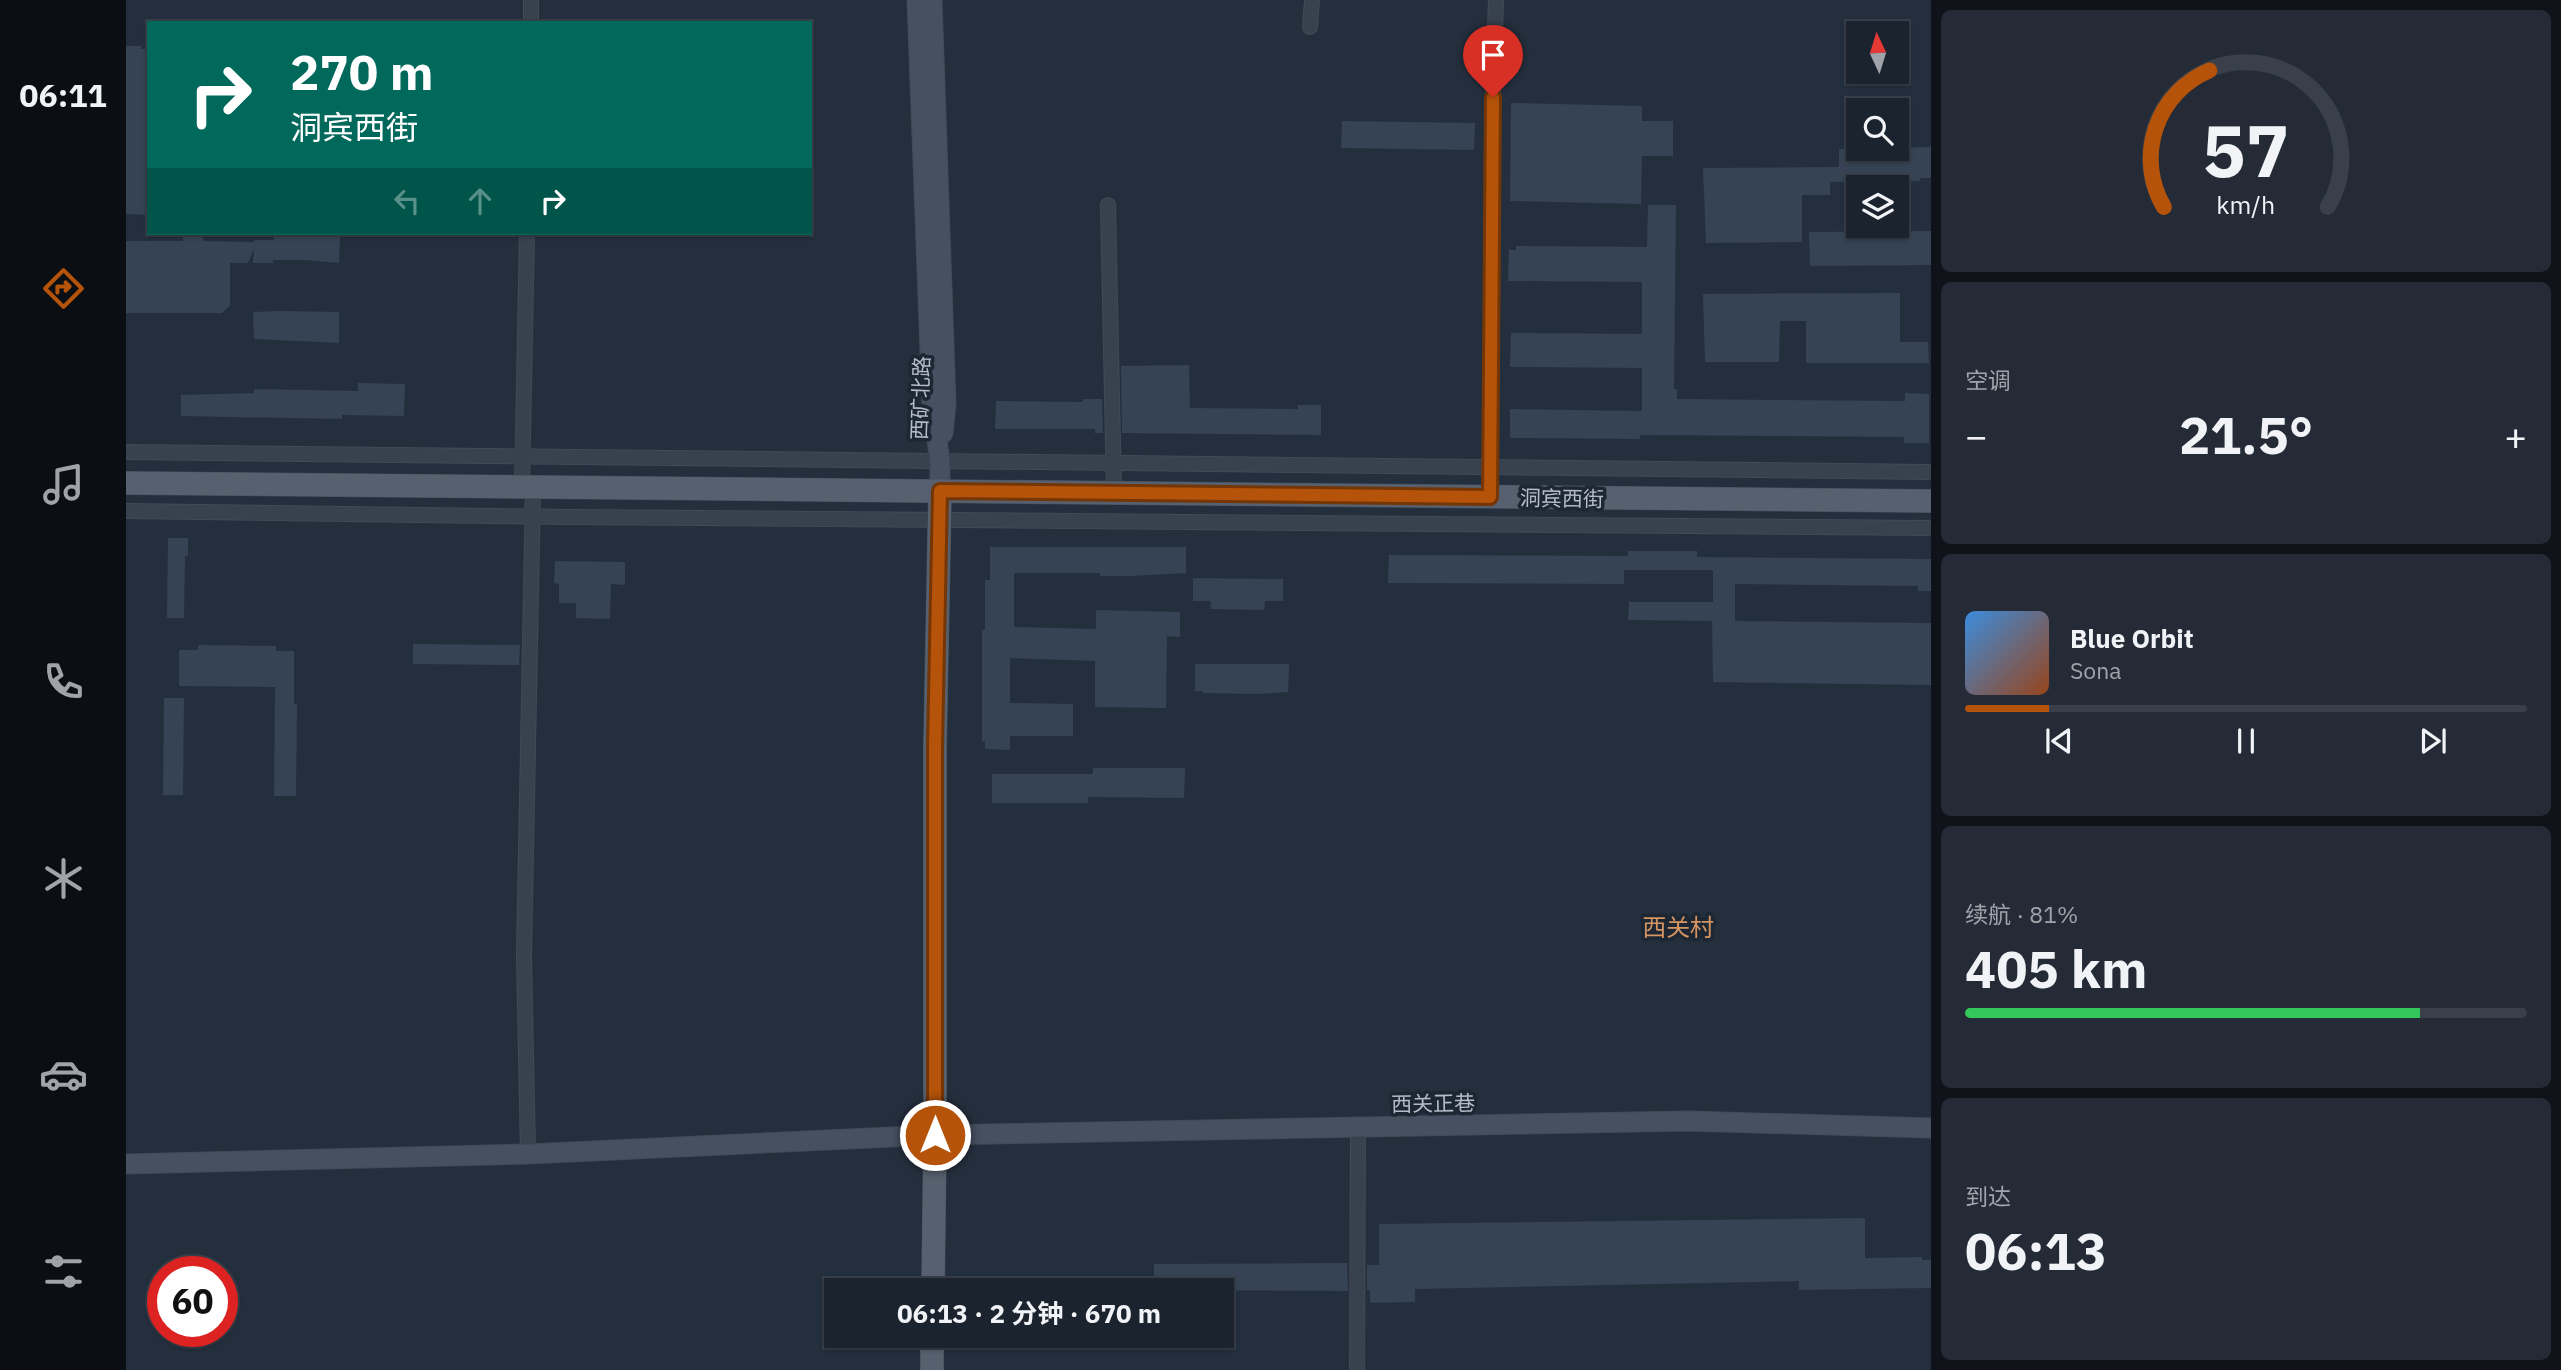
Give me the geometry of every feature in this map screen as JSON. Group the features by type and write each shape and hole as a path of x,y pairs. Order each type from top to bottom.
{"main road":[{"name":"洞宾西街","path":"126,483 1931,501"},
{"path":"933,1278 935,747 940,491"},
{"path":"932,1348 932,1370"}],"street":[{"path":"531,0 531,21"},
{"name":"西矿北路","path":"917,0 932,404 940,462"},
{"name":"西矿北路","path":"933,0 946,404 940,462"},
{"path":"1310,27 1312,0"},
{"path":"1490,497 1492,133 1496,0"},
{"path":"1108,205 1114,493"},
{"path":"527,235 523,457 532,517 524,955 527,1154"},
{"path":"126,452 1931,472"},
{"path":"940,462 940,491"},
{"path":"126,511 532,517 1931,528"},
{"name":"西关正巷","path":"126,1164 527,1154 935,1135 1688,1121 1931,1128"},
{"path":"1357,1370 1358,1127"}],"building":[{"path":"126,46 141,46 141,49 147,49 147,215 126,214"},
{"path":"1511,103 1642,106 1642,121 1673,121 1673,156 1642,156 1641,204 1510,201"},
{"path":"1342,121 1475,123 1474,150 1341,148"},
{"path":"1909,147 1931,147 1931,178 1909,181 1909,175 1846,175 1846,182 1830,182 1830,195 1802,195 1802,242 1706,243 1703,168 1839,167 1839,149 1846,149 1846,161 1909,161"},
{"path":"1648,205 1676,205 1674,389 1677,389 1677,399 1905,401 1905,393 1929,394 1929,443 1904,443 1904,437 1640,435 1640,439 1510,438 1510,409 1642,411 1642,368 1510,367 1511,333 1642,334 1642,282 1508,281 1509,250 1516,250 1516,246 1647,247"},
{"path":"1909,231 1931,231 1931,265 1810,266 1809,232 1846,232 1846,238 1909,238"},
{"path":"183,235 203,235 203,241 254,242 274,240 274,235 340,235 339,263 273,260 273,263 253,263 254,249 248,263 230,263 230,306 222,313 126,313 126,241 183,241"},
{"path":"1900,293 1900,342 1928,342 1929,363 1806,363 1806,321 1780,321 1779,362 1705,362 1703,294"},
{"path":"253,312 339,312 339,343 254,339"},
{"path":"1189,365 1190,408 1298,409 1298,405 1321,405 1321,435 1122,433 1121,366"},
{"path":"358,383 405,384 404,416 342,415 342,419 181,416 181,395 254,393 254,389 358,391"},
{"path":"1083,399 1102,399 1103,433 1095,433 1095,429 995,429 996,401 1083,402"},
{"path":"168,538 188,538 184,618 167,618"},
{"path":"990,547 1186,547 1186,573 1100,576 1100,573 1014,573 1014,627 1096,629 1096,610 1180,612 1180,637 1167,636 1166,708 1095,707 1095,661 1010,658 1010,703 1073,704 1073,736 1010,736 1010,750 985,749 985,741 982,741 982,630 985,630 985,580 990,580"},
{"path":"1628,551 1697,551 1697,557 1931,559 1931,591 1918,591 1918,586 1735,584 1735,621 1931,623 1931,685 1713,682 1712,621 1628,620 1629,602 1713,602 1713,570 1624,570 1624,584 1388,583 1389,555 1628,556"},
{"path":"555,561 625,562 625,585 611,584 610,619 576,618 576,603 559,603 559,584 554,583"},
{"path":"1193,578 1283,579 1283,601 1265,601 1264,610 1211,609 1210,601 1193,601"},
{"path":"413,644 520,645 519,665 413,664"},
{"path":"198,645 276,646 276,651 294,651 294,704 297,704 296,796 274,796 275,687 179,686 179,650 198,650"},
{"path":"1195,664 1289,664 1288,692 1258,694 1195,691"},
{"path":"164,698 184,698 183,795 163,795"},
{"path":"1093,768 1185,768 1184,798 1088,797 1088,803 992,803 992,774 1093,774"},
{"path":"1865,1218 1865,1258 1922,1257 1922,1260 1931,1260 1931,1288 1799,1290 1799,1281 1415,1289 1415,1302 1370,1303 1370,1290 1367,1290 1367,1265 1379,1265 1379,1224"},
{"path":"1347,1263 1348,1291 1234,1290 1234,1278 1154,1278 1154,1264"}],"district":[{"name":"西关村","path":"1678,927"}],"route":[{"path":"935,1135 935,747 940,491 1490,497 1493,97"}]}
